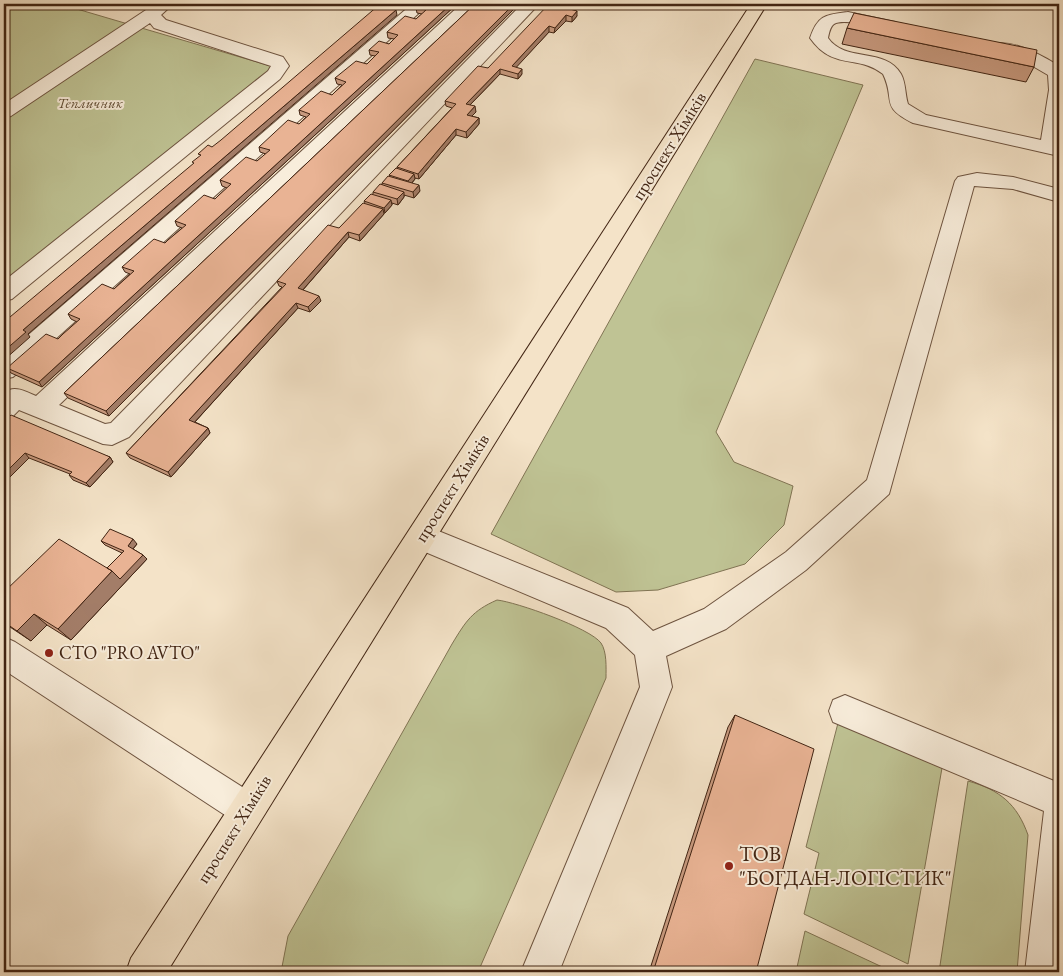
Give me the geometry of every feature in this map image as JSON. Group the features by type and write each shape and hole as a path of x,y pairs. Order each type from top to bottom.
{"main road":[{"name":"проспект Хіміків","path":"145,972 759,4"}],"lane":[{"path":"4,370 421,4"},
{"path":"39,408 470,4"},
{"path":"8,401 39,408 103,434 112,434 120,430 531,4"},
{"path":"4,112 159,9 160,24 277,61 280,66 274,75 4,293"},
{"path":"904,29 848,17 830,19 824,26 819,38 824,47 835,54 859,58 885,67 895,76 898,101 903,111 920,119 1054,149 1058,90 1057,73 1039,60 1018,52 980,44"},
{"path":"649,648 715,619 796,561 879,486 965,182 983,178 1006,181 1059,196"},
{"path":"421,537 616,618 649,648 656,687 540,972"},
{"path":"4,652 246,810"},
{"path":"845,710 1059,800"},
{"path":"1044,972 1059,816"}],"green space":[{"name":"Тепличник","path":"4,4 60,4 274,67 4,284"},
{"path":"755,59 863,85 716,432 734,462 793,486 784,525 745,564 658,590 616,592 491,534"},
{"path":"497,600 520,605 568,623 594,637 601,643 604,651 606,678 478,972 281,972 288,936 452,644 461,629 475,613"},
{"path":"838,723 942,768 908,964 804,914 819,853 806,847"},
{"path":"968,781 989,789 1006,800 1024,824 1028,835 1017,972 939,972"},
{"path":"805,931 893,972 796,972"}],"building":[{"path":"421,4 451,4 39,382 7,368 46,334 58,339 80,319 68,314 102,284 114,289 134,271 122,267 154,239 165,243 186,225 175,221 204,195 215,199 231,184 220,180 246,157 257,161 270,150 259,147 288,120 299,124 310,114 299,110 321,91 332,95 346,82 335,78 356,61 367,64 379,52 369,50 379,41 389,44 398,35 387,32 405,16 416,19 426,10 416,8"},
{"path":"475,4 514,4 106,411 64,393"},
{"path":"549,4 574,4 570,9 577,11 572,17 566,15 555,28 549,26 512,66 522,69 518,74 500,69 466,104 475,106 467,115 479,118 466,132 456,129 418,174 397,167 456,104 445,101 478,66 488,68"},
{"path":"379,5 396,10 23,330 26,332 4,351 4,322 194,163 192,162 201,155 198,154 208,145 212,147 221,140"},
{"path":"854,13 1037,50 1034,67 847,28"},
{"path":"396,168 414,174 408,181 389,175"},
{"path":"388,176 419,185 413,192 382,183"},
{"path":"380,184 404,192 397,199 373,192"},
{"path":"371,194 391,200 384,208 364,201"},
{"path":"363,203 383,209 359,235 348,232 298,288 319,296 308,307 296,303 189,420 208,428 168,472 126,453 286,284 277,281 328,225 339,228"},
{"path":"11,415 110,457 86,483 69,475 72,472 25,453 4,474 4,422"},
{"path":"110,529 133,539 128,546 143,555 120,579 107,568 124,551 101,541"},
{"path":"59,539 112,571 58,629 34,614 17,631 4,622 4,592"},
{"name":"ТОВ \"БОГДАН-ЛОГІСТИК\"","path":"735,715 814,749 756,972 653,972"}],"place":[{"name":"СТО \"PRO AVTO\"","path":"49,653"},
{"name":"ТОВ \"БОГДАН-ЛОГІСТИК\"","path":"729,866"}]}
